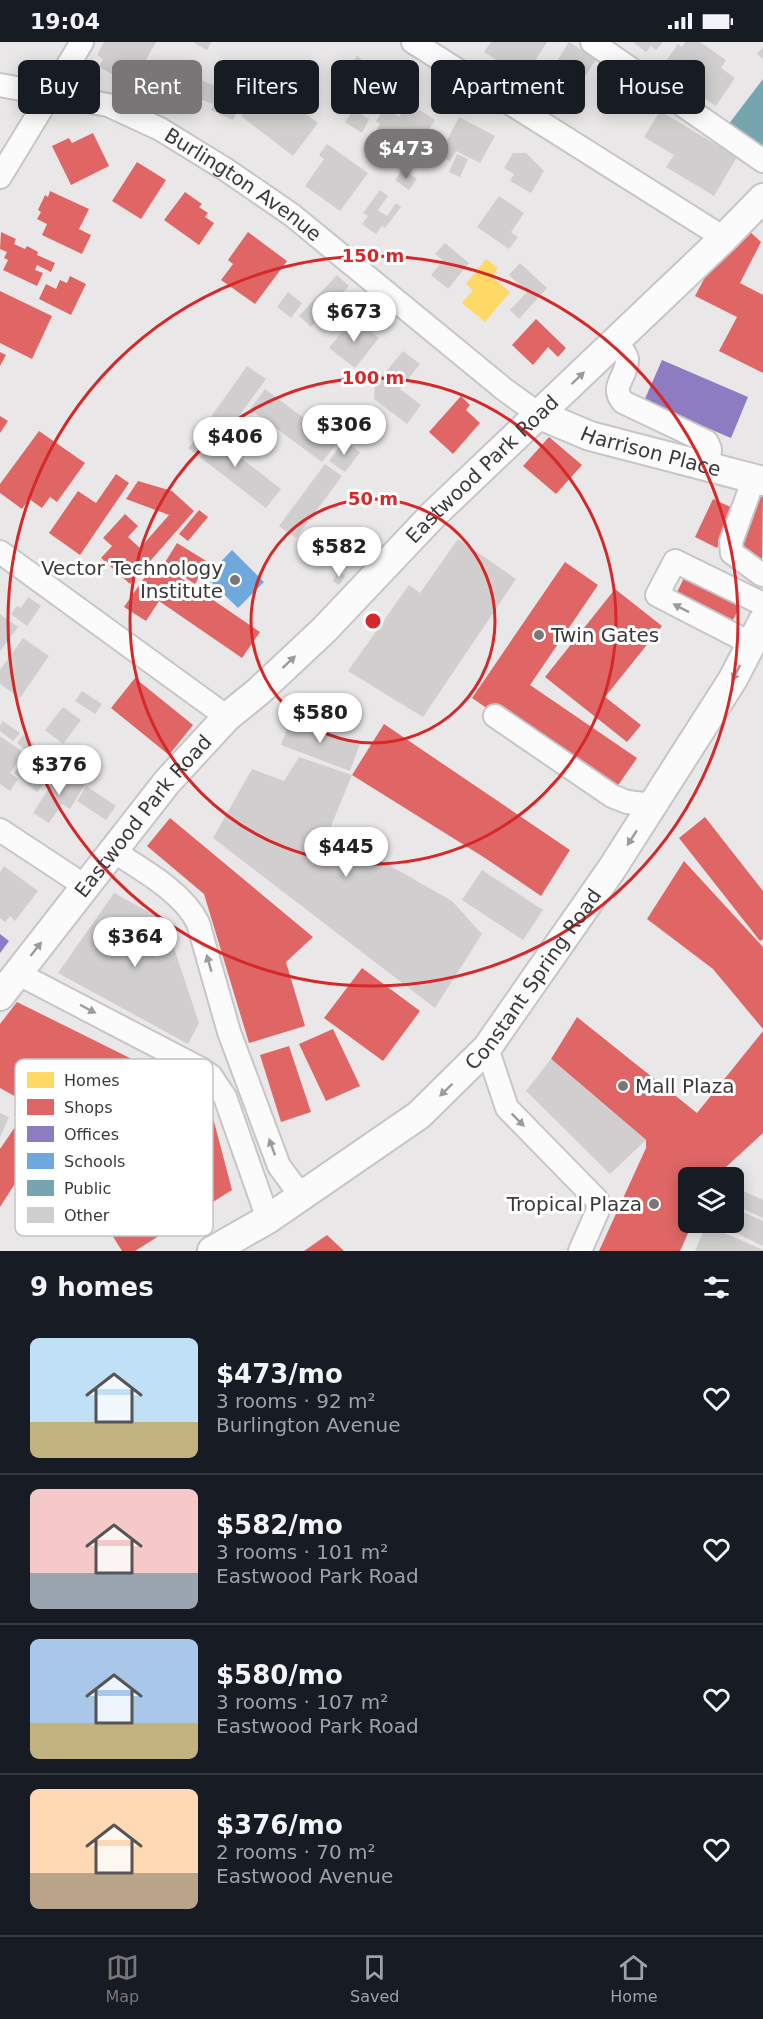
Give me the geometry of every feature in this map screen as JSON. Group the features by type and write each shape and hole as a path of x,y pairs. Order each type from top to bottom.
{"main road":[{"name":"Eastwood Park Road","path":"0,996 167,782 228,717 324,630 433,515 616,342 763,198"},
{"name":"Harrison Place","path":"540,415 590,436 758,479"},
{"name":"Constant Spring Road","path":"212,1251 268,1219 419,1115 487,1048 611,870 733,680 757,632"}],"street":[{"path":"71,60 82,42"},
{"path":"413,42 724,238"},
{"path":"592,42 763,160"},
{"name":"Burlington Avenue","path":"0,86 18,89"},
{"name":"Burlington Avenue","path":"100,103 160,129 225,169 292,215 505,390 540,415"},
{"path":"0,177 39,114"},
{"path":"616,342 627,361 618,388 618,396 623,402 707,442 710,449 709,466"},
{"path":"758,479 731,542 732,553 763,575"},
{"path":"0,552 228,717"},
{"path":"757,632 657,595 675,561 763,604"},
{"path":"495,716 612,796 627,802 653,805"},
{"path":"0,830 85,886"},
{"path":"113,851 143,870 180,899 194,914 229,1032 279,1166 293,1185 305,1193"},
{"path":"17,973 182,1059"},
{"path":"487,1048 507,1108 597,1200 598,1210 580,1251"},
{"path":"213,1079 225,1097 268,1219"}],"building: Homes":[{"path":"486,259 498,268 492,277 510,292 485,322 462,303 473,290 466,284"}],"building: Shops":[{"path":"93,133 109,166 71,185 52,146 69,138 72,143"},
{"path":"137,162 166,180 141,219 112,201"},
{"path":"50,191 89,209 79,229 91,235 82,254 42,235 47,224 37,219 41,212 38,210 45,195 48,197"},
{"path":"185,192 202,204 199,207 208,213 205,217 214,223 199,245 164,220"},
{"path":"747,229 761,242 740,283 763,295 763,373 719,351 737,317 695,296 711,266"},
{"path":"1,232 16,239 14,244 25,249 27,246 38,252 37,255 55,263 51,272 37,265 35,270 43,273 37,286 3,270 8,260 4,258 7,252 0,249"},
{"path":"248,232 287,261 255,304 221,280 233,264 228,260"},
{"path":"70,276 86,284 71,315 39,299 46,284 56,289 60,280 67,283"},
{"path":"0,291 52,316 32,359 0,343"},
{"path":"536,319 566,348 558,357 548,347 533,365 512,345"},
{"path":"0,352 6,355 0,366"},
{"path":"461,396 470,405 466,410 480,423 453,454 429,432"},
{"path":"0,416 8,421 0,433"},
{"path":"39,431 85,463 57,502 50,497 42,508 29,499 22,509 0,493 0,484"},
{"path":"549,437 582,465 556,494 523,466"},
{"path":"116,474 129,483 80,555 49,533 78,491 96,503"},
{"path":"138,481 172,491 194,511 130,584 101,558 112,546 103,538 125,514 138,526 128,537 140,548 169,515 126,499"},
{"path":"761,494 763,495 762,559 736,547"},
{"path":"713,499 735,509 717,548 695,537"},
{"path":"199,510 208,517 188,541 179,534"},
{"path":"177,543 208,562 195,584 164,564"},
{"path":"156,561 260,632 242,658 159,601 146,621 124,607"},
{"name":"Twin Gates","path":"565,562 598,585 530,685 637,758 612,794 472,698"},
{"path":"684,578 740,606 729,628 673,600"},
{"path":"615,589 662,626 605,697 641,725 627,742 545,677"},
{"path":"135,678 193,725 169,755 111,708"},
{"path":"384,724 570,850 541,896 485,858 352,775"},
{"path":"705,817 763,891 763,939 760,941 679,838"},
{"path":"170,818 313,937 286,962 305,1026 249,1043 204,894 147,846"},
{"name":"Mall Plaza","path":"684,861 763,947 763,1029 713,969 647,919"},
{"path":"362,968 420,1011 383,1061 324,1018"},
{"path":"17,1002 132,1059 15,1059 15,1096 0,1088 0,1024"},
{"name":"Mall Plaza","path":"577,1017 697,1113 763,1031 763,1133 726,1167 678,1167 678,1233 688,1233 680,1251 599,1251 646,1148 646,1140 551,1059"},
{"path":"333,1029 360,1086 326,1101 299,1044"},
{"path":"289,1046 311,1112 281,1122 260,1055"},
{"path":"213,1118 232,1190 213,1202"},
{"path":"15,1127 15,1184 0,1207 0,1149"},
{"path":"327,1235 344,1251 304,1251"},
{"path":"113,1236 159,1236 135,1251 122,1251"}],"building: Offices":[{"path":"662,360 748,397 731,438 644,401"},
{"path":"0,934 9,941 0,953"}],"building: Schools":[{"name":"Vector Technology Institute","path":"232,550 264,582 238,608 206,577"}],"building: Public":[{"path":"763,79 763,152 728,125"}],"building: Other":[{"path":"104,42 156,42 146,60 112,60 112,74 100,68 103,59 97,55"},
{"path":"193,42 211,42 207,50"},
{"path":"491,42 547,42 536,60 496,60 484,52"},
{"path":"569,42 596,59 585,76 585,60 558,60"},
{"path":"633,42 663,42 656,50 651,46 646,52"},
{"path":"685,42 700,42 726,60 721,68 735,78 716,106 705,98 705,60 667,60 678,44 682,47"},
{"path":"763,47 763,59 757,54"},
{"path":"202,80 214,85 213,104 202,100"},
{"path":"419,110 435,120 410,159 373,135 380,124 376,121 380,114 395,114 399,117 401,114 419,114"},
{"path":"220,114 236,114 233,120"},
{"path":"243,114 306,114 318,123 293,156 241,116"},
{"path":"350,114 360,114 369,119 362,133 345,122"},
{"path":"658,114 665,114 737,157 714,196 666,167 674,155 644,137"},
{"path":"459,117 495,136 480,163 456,151 450,161 439,156"},
{"path":"327,144 368,173 340,211 305,186 324,159 319,155"},
{"path":"513,153 526,153 544,171 531,193 510,181 514,174 504,168"},
{"path":"457,154 468,159 460,177 449,172"},
{"path":"403,169 417,179 409,190 395,180"},
{"path":"380,190 388,196 378,210 387,216 396,203 401,207 385,228 382,226 376,234 362,224 368,216 363,213"},
{"path":"499,196 524,213 511,232 518,237 509,249 477,227"},
{"path":"445,243 469,263 448,289 431,275 443,260 435,254"},
{"path":"520,263 547,288 519,319 510,310 527,292 509,275"},
{"path":"337,275 349,286 311,327 299,316"},
{"path":"288,292 302,303 291,318 277,307"},
{"path":"353,318 379,338 355,368 329,348"},
{"path":"403,351 420,364 400,389 421,405 407,424 374,399 375,385"},
{"path":"247,366 266,379 226,434 208,421"},
{"path":"265,389 337,443 322,462 250,409"},
{"path":"204,429 281,489 266,508 188,448"},
{"path":"344,441 360,452 345,472 329,461"},
{"path":"325,464 342,476 296,538 279,526"},
{"path":"458,539 516,579 423,717 348,671 409,585 420,593"},
{"path":"339,571 345,576 339,585 333,581"},
{"path":"28,597 41,606 27,626 11,614 17,606 21,608"},
{"path":"0,614 18,627 0,651"},
{"path":"23,638 49,656 20,698 0,684 0,670"},
{"path":"82,691 102,704 95,714 75,701"},
{"path":"63,707 81,720 63,744 45,730"},
{"path":"291,718 360,744 350,771 281,745"},
{"path":"3,721 20,733 13,741 0,731"},
{"path":"23,735 60,765 37,792 14,773 29,753 17,743"},
{"path":"0,736 24,753 10,773 18,779 10,791 0,784"},
{"path":"299,757 352,775 329,831 452,901 482,934 435,1008 213,838 252,769 284,781"},
{"path":"61,769 85,784 70,809 62,804 49,823 33,813"},
{"path":"86,786 116,806 106,820 77,801"},
{"path":"4,866 38,891 15,921 10,916 5,922 0,918 0,872"},
{"path":"482,870 543,910 523,940 462,900"},
{"path":"114,893 165,921 199,1023 188,1044 58,973"},
{"path":"551,1059 646,1140 610,1174 526,1091"},
{"path":"0,1113 9,1117 0,1137"},
{"path":"744,1191 763,1200 763,1218 744,1209"},
{"path":"744,1212 763,1221 763,1246 736,1233 744,1233"},
{"path":"703,1233 724,1233 763,1250 763,1251 695,1251"}],"place":[{"name":"Vector Technology Institute","path":"235,580"},
{"name":"Twin Gates","path":"539,635"},
{"name":"Mall Plaza","path":"623,1086"},
{"name":"Tropical Plaza","path":"654,1204"}]}
